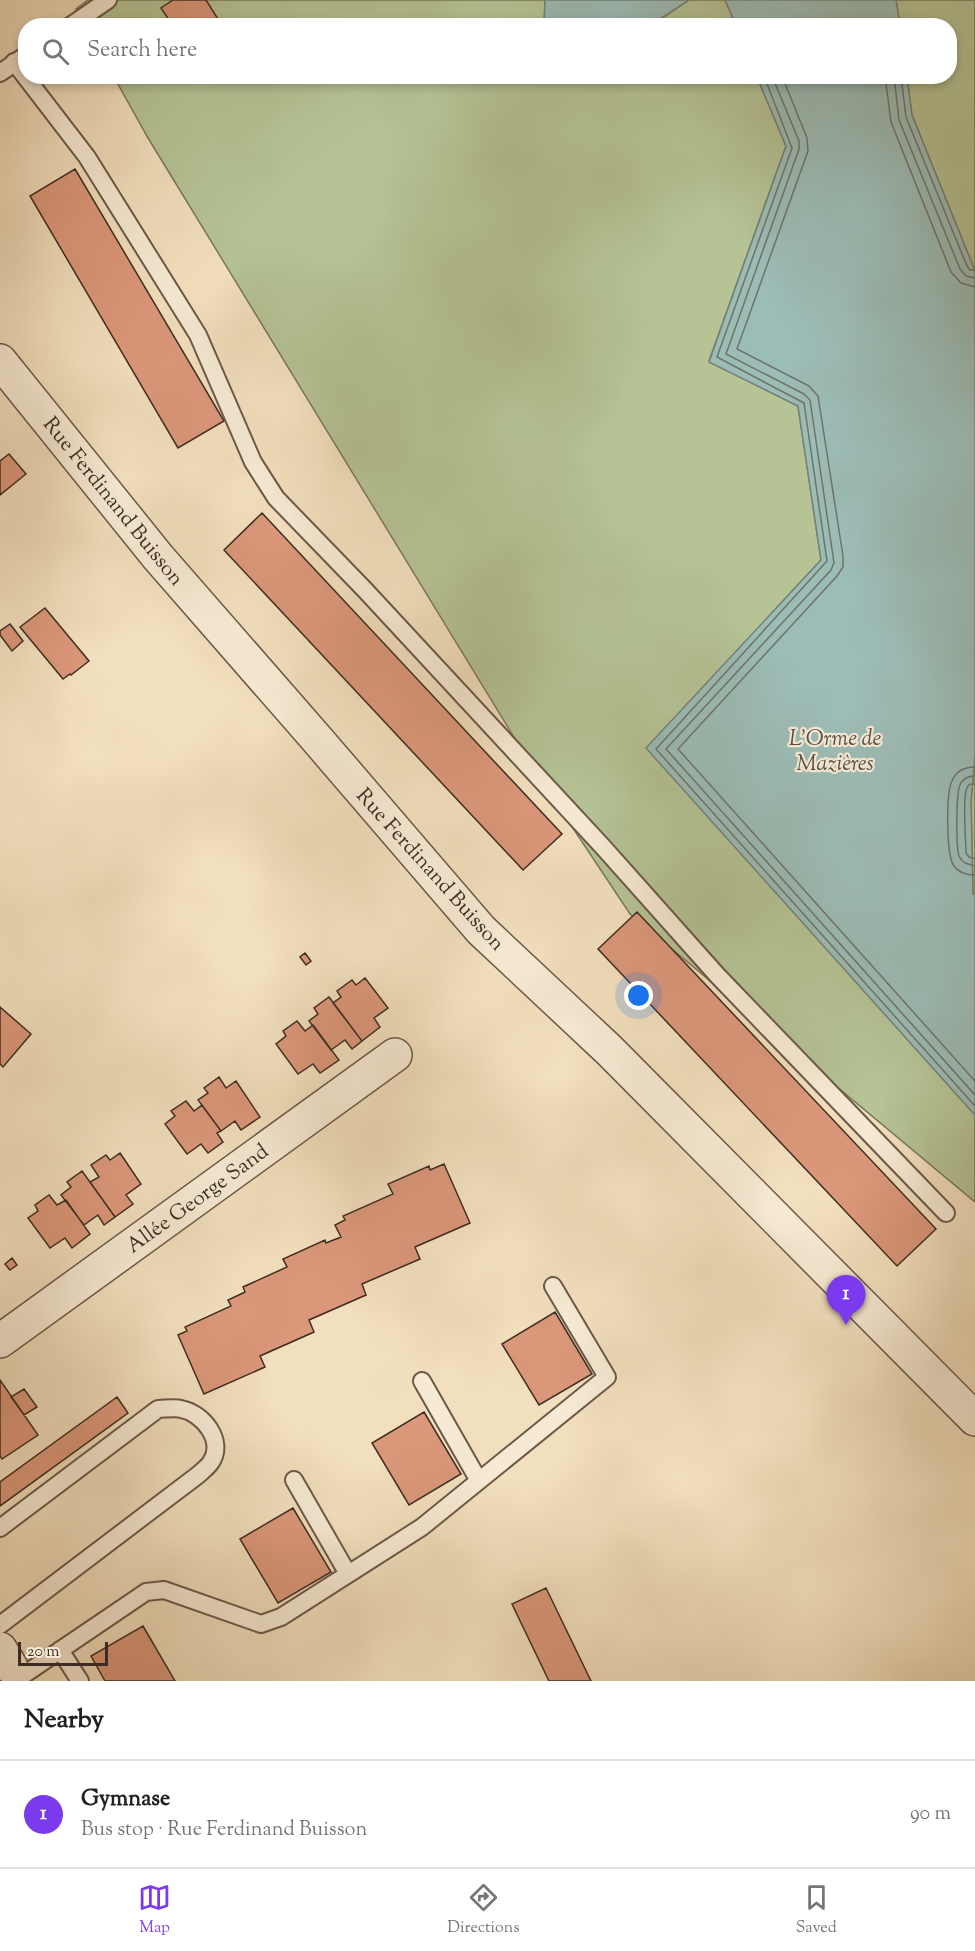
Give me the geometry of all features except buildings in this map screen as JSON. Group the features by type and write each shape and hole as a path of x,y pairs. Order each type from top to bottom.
{"street":[{"name":"Rue Ferdinand Buisson","path":"0,362 158,558 481,930 609,1050 975,1419"},
{"name":"Allée George Sand","path":"0,1341 394,1054"}],"lane":[{"path":"82,18 108,0"},
{"path":"0,73 18,60"},
{"path":"37,84 87,157 198,335 254,462 276,498 365,590 603,847 717,975 946,1213"},
{"path":"6,1658 25,1674 146,1592 165,1590 261,1624 281,1617 422,1527 607,1377 553,1286"},
{"path":"422,1381 479,1481"},
{"path":"0,1528 158,1409 181,1408 198,1416 210,1429 215,1444 212,1460 198,1475 0,1625"},
{"path":"294,1480 348,1574"},
{"path":"60,1650 80,1681"}],"green space":[{"path":"88,0 545,0 544,18 81,18 76,9"},
{"path":"689,0 725,0 733,18 663,18"},
{"path":"896,0 975,0 975,271 912,115 908,84 957,84 957,18 899,18"},
{"path":"118,84 760,84 786,146 709,361 798,406 821,560 647,748 975,1115 975,1202 630,914 531,765 148,138"},
{"path":"975,755 975,895 973,894 971,801"}],"water":[{"path":"545,0 689,0 662,18 544,18"},
{"path":"725,0 896,0 899,18 733,18"},
{"name":"L'Orme de Mazières","path":"760,84 908,84 912,115 975,271 975,755 971,801 973,894 975,895 975,1115 646,748 821,560 798,406 709,362 786,146"}],"place":[{"name":"Gymnase","path":"846,1325"}]}
